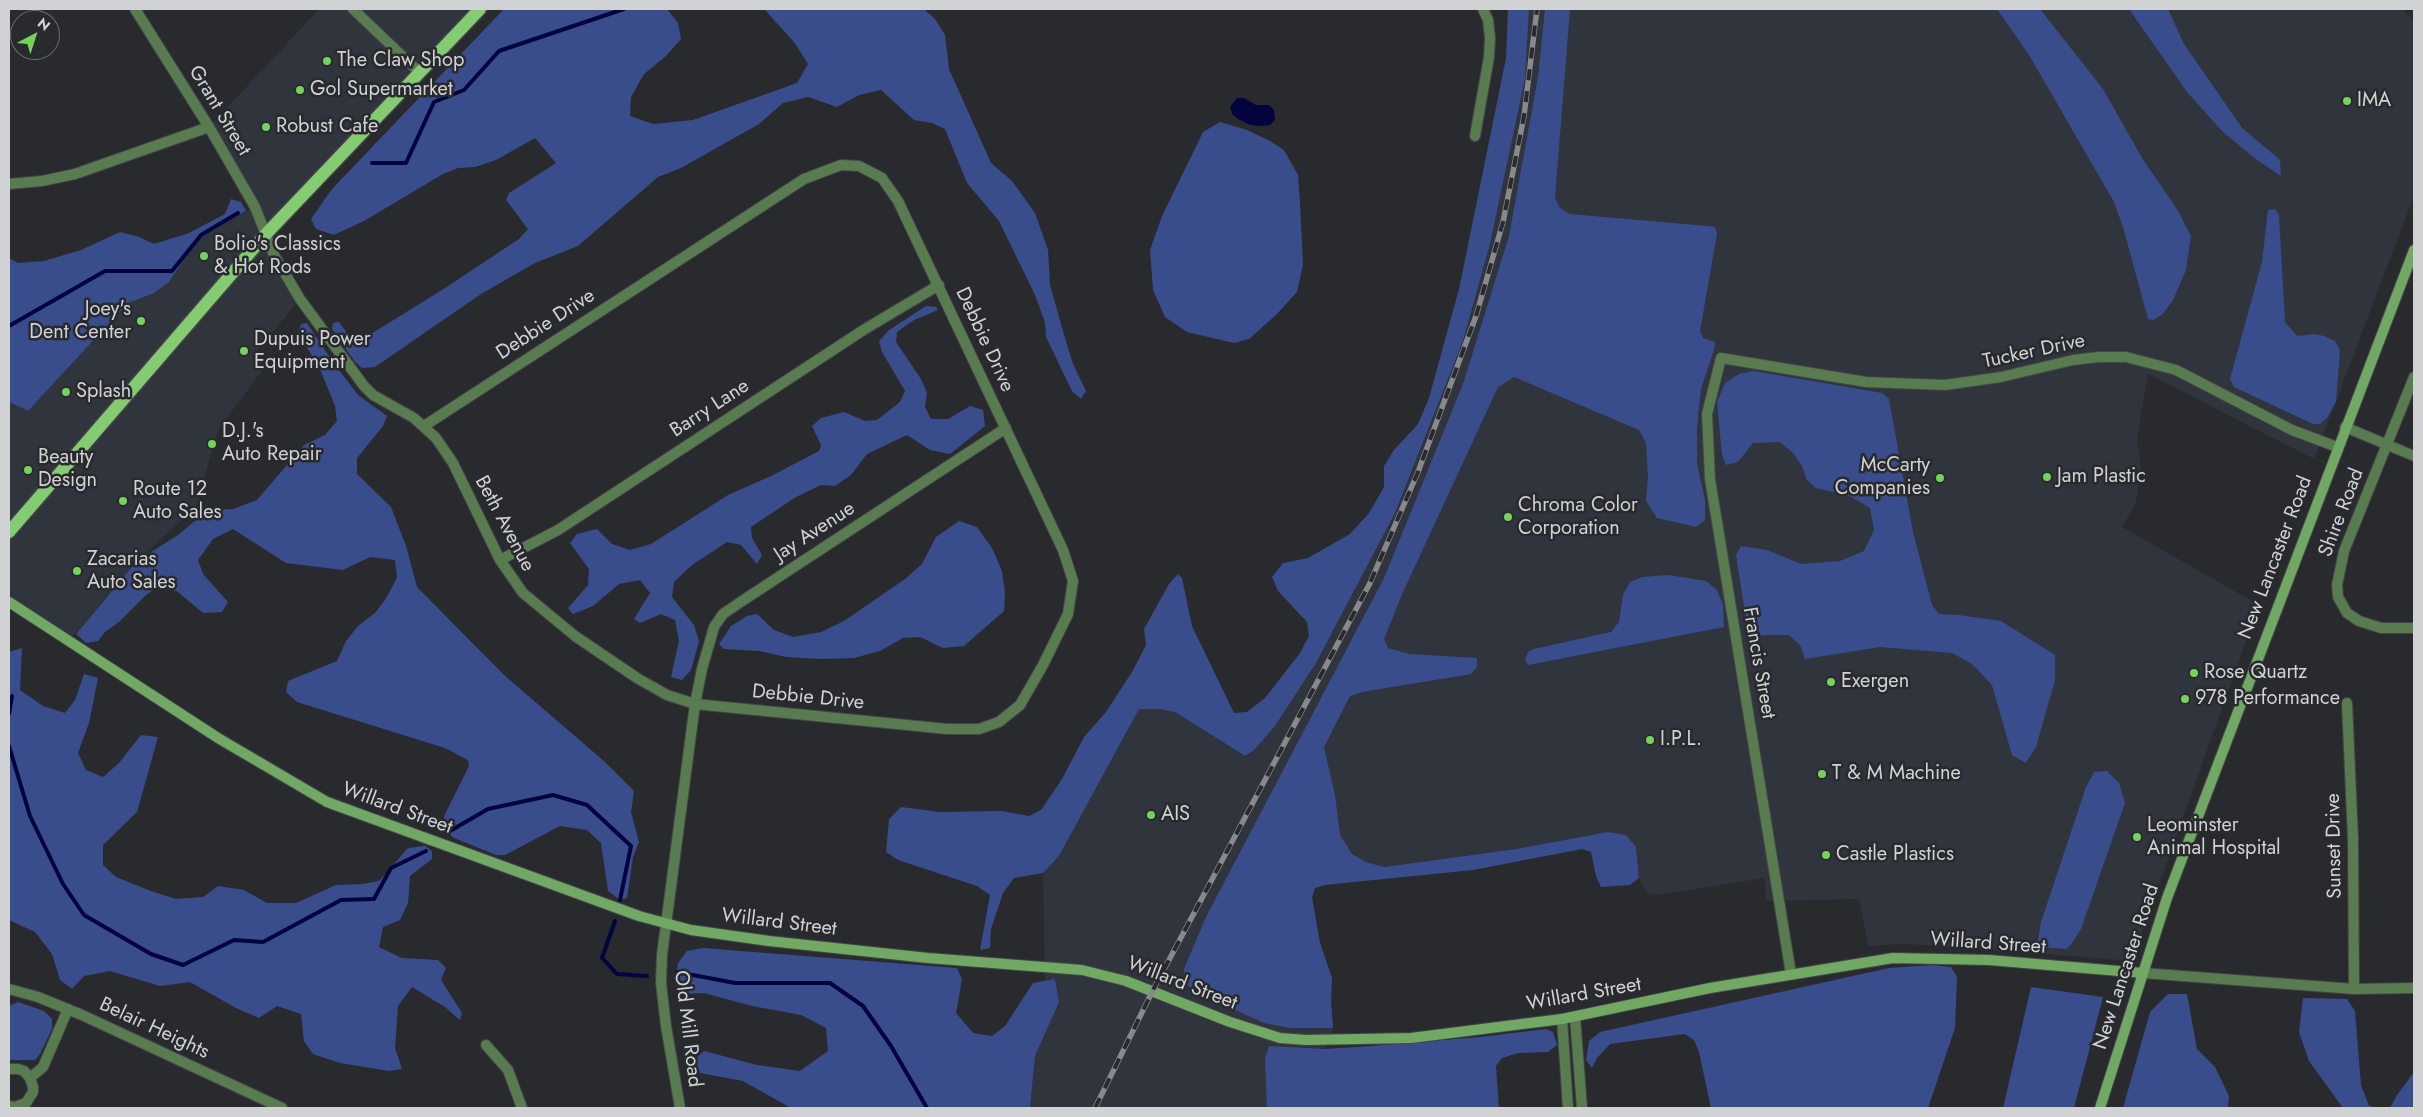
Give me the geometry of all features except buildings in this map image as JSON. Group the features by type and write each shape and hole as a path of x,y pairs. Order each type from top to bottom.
{"main road":[{"path":"9,532 266,234 480,9"}],"street":[{"name":"Grant Street","path":"135,9 209,127 255,207 266,234"},
{"path":"353,9 419,72"},
{"path":"1475,136 1490,38 1488,20 1483,9"},
{"path":"9,184 42,181 75,174 209,127"},
{"name":"Debbie Drive","path":"424,426 804,179 841,165 860,166 882,178 898,201 939,285 1063,550 1073,581 1071,604 1064,626 1030,689 1013,712 988,727 947,729 695,704"},
{"name":"Beth Avenue","path":"266,234 274,255 300,300 364,386 373,395 414,418 436,438 453,463 500,560 523,593 575,636 660,691 695,704"},
{"name":"New Lancaster Road","path":"2100,1108 2186,846 2337,447 2414,250"},
{"name":"Barry Lane","path":"500,560 558,530 865,329 939,285"},
{"name":"Tucker Drive","path":"1721,358 1866,382 1945,385 2001,377 2073,360 2099,357 2126,357 2176,370 2292,430 2337,447"},
{"name":"Francis Street","path":"1721,358 1707,414 1710,479 1791,974"},
{"name":"Shire Road","path":"2414,377 2344,551 2336,585 2338,597 2347,613 2359,621 2381,628 2414,628"},
{"path":"2345,427 2414,456"},
{"name":"Jay Avenue","path":"695,704 708,643 714,627 723,614 1006,428"},
{"name":"Willard Street","path":"9,602 218,738 295,785 327,802 639,916 691,930 778,942 926,958 1082,970 1111,976 1230,1022 1280,1038 1306,1040 1411,1038 1562,1019 1791,974 1893,958 1938,957 2354,989 2414,988"},
{"name":"Sunset Drive","path":"2347,703 2353,839 2354,989"},
{"path":"667,924 695,704"},
{"name":"Old Mill Road","path":"667,924 662,955 661,983 667,1035 680,1108"},
{"name":"Belair Heights","path":"9,989 38,997 68,1009 282,1108"},
{"path":"30,1078 43,1067 68,1009"},
{"path":"1575,1016 1582,1108"},
{"path":"1562,1019 1568,1108"},
{"path":"486,1045 508,1070 522,1108"},
{"path":"9,1069 18,1069 30,1078 33,1086 30,1098 21,1106 9,1106"}],"shaded area":[{"path":"319,9 480,9 266,234 300,299 252,357 264,368 218,430 196,507 137,561 69,641 9,602 9,402 28,411 144,286 213,229 255,207 209,127"},
{"path":"504,9 667,9 678,23 681,39 666,56 644,74 631,97 630,116 653,124 693,120 797,83 808,64 794,42 764,9 924,9 935,19 945,35 949,69 991,163 1012,181 1035,213 1048,250 1050,285 1065,338 1073,364 1086,391 1081,399 1072,391 1046,337 1045,322 1035,295 999,221 967,183 945,129 932,123 914,120 881,90 859,95 837,107 808,97 783,103 759,124 681,168 658,177 578,246 535,263 481,294 375,367 362,368 355,362 332,329 333,323 339,322 355,344 519,239 528,229 506,200 509,193 556,163 535,138 496,160 475,167 458,168 443,174 364,221 334,235 316,229 311,219 332,189"},
{"path":"1508,9 1529,9 1525,79 1490,244 1463,341 1395,513 1316,663 1275,726 1254,750 1245,756 1175,712 1159,709 1139,709 1059,856 1043,873 1014,878 1003,893 991,929 990,948 980,950 990,895 977,886 898,860 886,852 889,819 901,807 940,812 1002,811 1029,816 1041,810 1062,779 1084,737 1106,712 1132,672 1146,645 1144,629 1169,584 1178,574 1182,578 1192,626 1234,713 1247,712 1265,698 1300,653 1309,636 1307,622 1278,591 1272,577 1283,563 1308,558 1350,534 1369,513 1384,487 1384,466 1394,450 1418,424 1429,398 1459,289 1477,201 1506,58"},
{"path":"1529,9 2402,9 2414,22 2414,196 2314,459 2148,374 2137,439 2142,473 2135,505 2122,527 2259,605 2135,952 2132,957 2122,960 1942,946 1902,944 1868,946 1859,899 1766,901 1765,878 1657,895 1647,893 1639,878 1636,847 1626,835 1609,832 1516,849 1384,867 1366,862 1352,854 1325,885 1315,888 1312,897 1320,943 1332,978 1333,1028 1325,1049 1269,1046 1267,1108 1030,1108 1035,1056 1059,1002 1055,979 1045,981 1043,873 1059,856 1139,709 1159,709 1175,712 1244,756 1275,726 1316,663 1395,513 1463,341 1490,244 1525,79"},
{"path":"1545,9 1570,9 1555,198 1560,208 1570,214 1715,227 1717,234 1700,331 1703,338 1715,342 1701,389 1697,427 1697,464 1705,500 1705,520 1696,527 1657,518 1646,501 1648,478 1646,443 1639,430 1514,377 1498,387 1404,590 1384,639 1388,648 1409,654 1477,658 1477,667 1471,674 1362,692 1350,696 1324,747 1335,795 1340,835 1352,854 1366,862 1384,867 1516,849 1608,832 1626,835 1636,847 1639,878 1630,885 1601,887 1596,876 1591,852 1582,849 1473,870 1325,885 1315,888 1312,897 1320,943 1332,978 1333,1028 1290,1028 1264,1023 1194,991 1185,982 1184,969 1206,917 1384,578 1463,384 1509,236 1538,77"},
{"path":"1997,9 2040,9 2103,89 2142,158 2177,209 2191,236 2186,270 2173,300 2162,315 2153,320 2148,319 2123,227 2114,202 2029,55"},
{"path":"2129,9 2168,9 2184,44 2242,128 2280,160 2281,176 2257,160 2223,132 2187,92"},
{"path":"1237,98 1244,98 1256,105 1269,105 1274,110 1275,120 1270,125 1261,126 1250,125 1238,119 1232,114 1230,107"},
{"path":"1220,122 1247,130 1284,150 1298,175 1300,203 1303,265 1297,292 1277,314 1249,339 1234,343 1187,332 1165,317 1153,290 1150,250 1162,216 1203,132"},
{"path":"231,199 241,202 246,211 213,229 194,244 169,282 154,293 128,303 28,411 9,402 9,258 18,263 44,261 81,250 120,232 139,237 154,244 189,233 225,214"},
{"path":"2275,209 2279,215 2285,322 2297,336 2315,334 2324,336 2335,341 2340,350 2336,402 2327,418 2320,424 2313,424 2234,387 2230,379 2262,262 2268,210"},
{"path":"926,306 936,307 938,310 914,320 897,332 896,342 921,379 927,393 925,407 931,419 948,419 970,406 983,410 985,426 950,454 930,450 907,435 867,454 851,475 835,486 821,485 796,497 751,527 752,538 762,555 757,564 741,545 727,542 692,565 674,582 672,597 694,625 699,641 691,670 682,680 671,677 679,641 675,620 661,614 640,623 634,619 650,593 640,580 619,584 593,606 573,614 568,608 588,585 589,569 570,543 577,534 597,529 612,544 630,550 651,544 728,495 771,476 819,451 821,445 812,426 821,418 844,412 865,421 877,420 900,402 905,391 882,352 879,341 889,330"},
{"path":"307,323 358,395 387,416 383,426 357,458 357,474 391,507 406,546 417,587 504,675 605,762 634,791 631,812 639,842 633,857 627,898 620,900 608,891 601,843 587,830 560,826 505,855 496,855 454,838 441,827 445,814 469,766 468,760 445,748 297,702 286,692 288,681 337,661 346,641 358,626 375,613 385,600 397,578 395,560 370,557 343,570 286,563 233,529 213,539 198,560 203,574 228,602 222,612 203,613 178,592 161,585 146,595 119,622 105,632 98,641 86,643 76,634 137,561 178,535 208,510 233,509 257,500 304,445 325,435 337,421 335,406 320,369 298,333 301,324"},
{"path":"1754,371 1882,393 1889,399 1913,532 1932,605 1939,614 2001,621 2055,655 2055,680 2036,747 2026,763 2012,755 1992,685 1972,664 1952,653 1880,647 1805,659 1800,645 1789,635 1754,635 1746,619 1736,555 1741,546 1767,550 1801,564 1840,561 1864,551 1874,530 1870,508 1850,496 1816,488 1807,480 1802,466 1793,453 1780,442 1753,443 1738,462 1726,465 1722,455 1717,402 1725,383 1739,374"},
{"path":"959,521 977,527 992,548 1002,571 1005,593 1004,611 964,646 943,648 920,637 903,638 880,651 854,658 821,659 786,657 759,651 724,649 719,644 731,626 747,616 757,614 774,630 793,637 821,632 844,621 905,579 922,564 936,537"},
{"path":"1668,575 1706,581 1717,590 1723,605 1724,627 1528,665 1525,660 1528,652 1534,649 1611,632 1619,622 1623,595 1630,582 1642,577"},
{"path":"22,648 20,690 43,706 65,713 75,700 84,674 98,678 89,723 78,753 86,770 103,777 119,763 141,735 158,737 137,812 103,845 103,865 116,877 176,899 203,897 218,886 244,890 267,903 296,903 336,885 363,884 379,881 408,848 425,846 432,851 432,859 410,876 408,903 400,920 383,927 379,947 402,958 438,960 446,968 441,980 462,1013 460,1020 445,1007 412,987 398,1006 395,1048 402,1069 389,1071 340,1063 313,1054 304,1041 301,1014 277,1006 259,1018 236,1008 190,982 160,986 110,971 84,976 72,989 60,980 52,954 35,932 9,920 9,652"},
{"path":"2107,771 2119,783 2125,803 2081,929 2066,949 2041,947 2038,940 2041,922 2086,787 2094,772"},
{"path":"703,948 957,968 962,979 956,1013 973,1033 992,1036 1005,1026 1033,983 1055,979 1059,1002 1035,1056 1030,1108 791,1108 743,1081 700,1073 695,1059 704,1051 757,1065 800,1071 828,1051 826,1028 801,1015 752,1006 704,993 682,994 675,983 678,963 687,951"},
{"path":"1932,965 1951,967 1957,977 1955,1028 1928,1108 1711,1108 1699,1052 1694,1040 1685,1034 1610,1044 1597,1058 1592,1068 1586,1060 1589,1041 1600,1032 1889,968"},
{"path":"2031,987 2103,997 2074,1108 2003,1108"},
{"path":"2168,994 2187,994 2197,1049 2215,1067 2229,1096 2228,1108 2123,1108 2150,1012"},
{"path":"2303,998 2347,999 2355,1011 2361,1085 2369,1106 2379,1108 2343,1108 2309,1061 2299,1032"},
{"path":"18,1002 44,1011 52,1019 52,1029 35,1060 9,1060 9,1006"},
{"path":"1546,1029 1553,1032 1557,1045 1548,1052 1518,1053 1502,1058 1496,1066 1499,1108 1267,1108 1265,1059 1269,1046 1325,1049 1480,1037"},
{"path":"2414,1072 2414,1108 2390,1108 2397,1095"}],"waterway":[{"path":"372,163 406,163 434,102 464,90 499,51 624,9"},
{"path":"9,326 105,271 172,271 201,235 238,213"},
{"path":"9,714 12,696"},
{"path":"9,746 30,816 63,884 84,915 151,954 183,965 234,940 263,942 341,900 374,899 391,868 426,851"},
{"path":"450,831 488,809 553,795 587,805 631,846 620,900"},
{"path":"615,921 602,958 617,974 647,976"},
{"path":"677,972 735,983 830,983 863,1006 891,1046 927,1108"}],"railway":[{"path":"1095,1108 1153,990 1370,583 1418,472 1476,316 1503,222 1524,116 1537,9"}],"place":[{"name":"The Claw Shop","path":"327,61"},
{"name":"Gol Supermarket","path":"300,90"},
{"name":"IMA","path":"2347,101"},
{"name":"Robust Cafe","path":"266,127"},
{"name":"Bolio's Classics & Hot Rods","path":"204,256"},
{"name":"Joey's Dent Center","path":"141,321"},
{"name":"Dupuis Power Equipment","path":"244,351"},
{"name":"Splash","path":"66,392"},
{"name":"D.J.'s Auto Repair","path":"212,444"},
{"name":"Beauty Design","path":"28,470"},
{"name":"Jam Plastic","path":"2047,477"},
{"name":"McCarty Companies","path":"1940,478"},
{"name":"Route 12 Auto Sales","path":"123,501"},
{"name":"Chroma Color Corporation","path":"1508,517"},
{"name":"Zacarias Auto Sales","path":"77,571"},
{"name":"Rose Quartz","path":"2194,673"},
{"name":"Exergen","path":"1831,682"},
{"name":"978 Performance","path":"2185,699"},
{"name":"I.P.L.","path":"1650,740"},
{"name":"T & M Machine","path":"1822,774"},
{"name":"AIS","path":"1151,815"},
{"name":"Leominster Animal Hospital","path":"2137,837"},
{"name":"Castle Plastics","path":"1826,855"}]}
